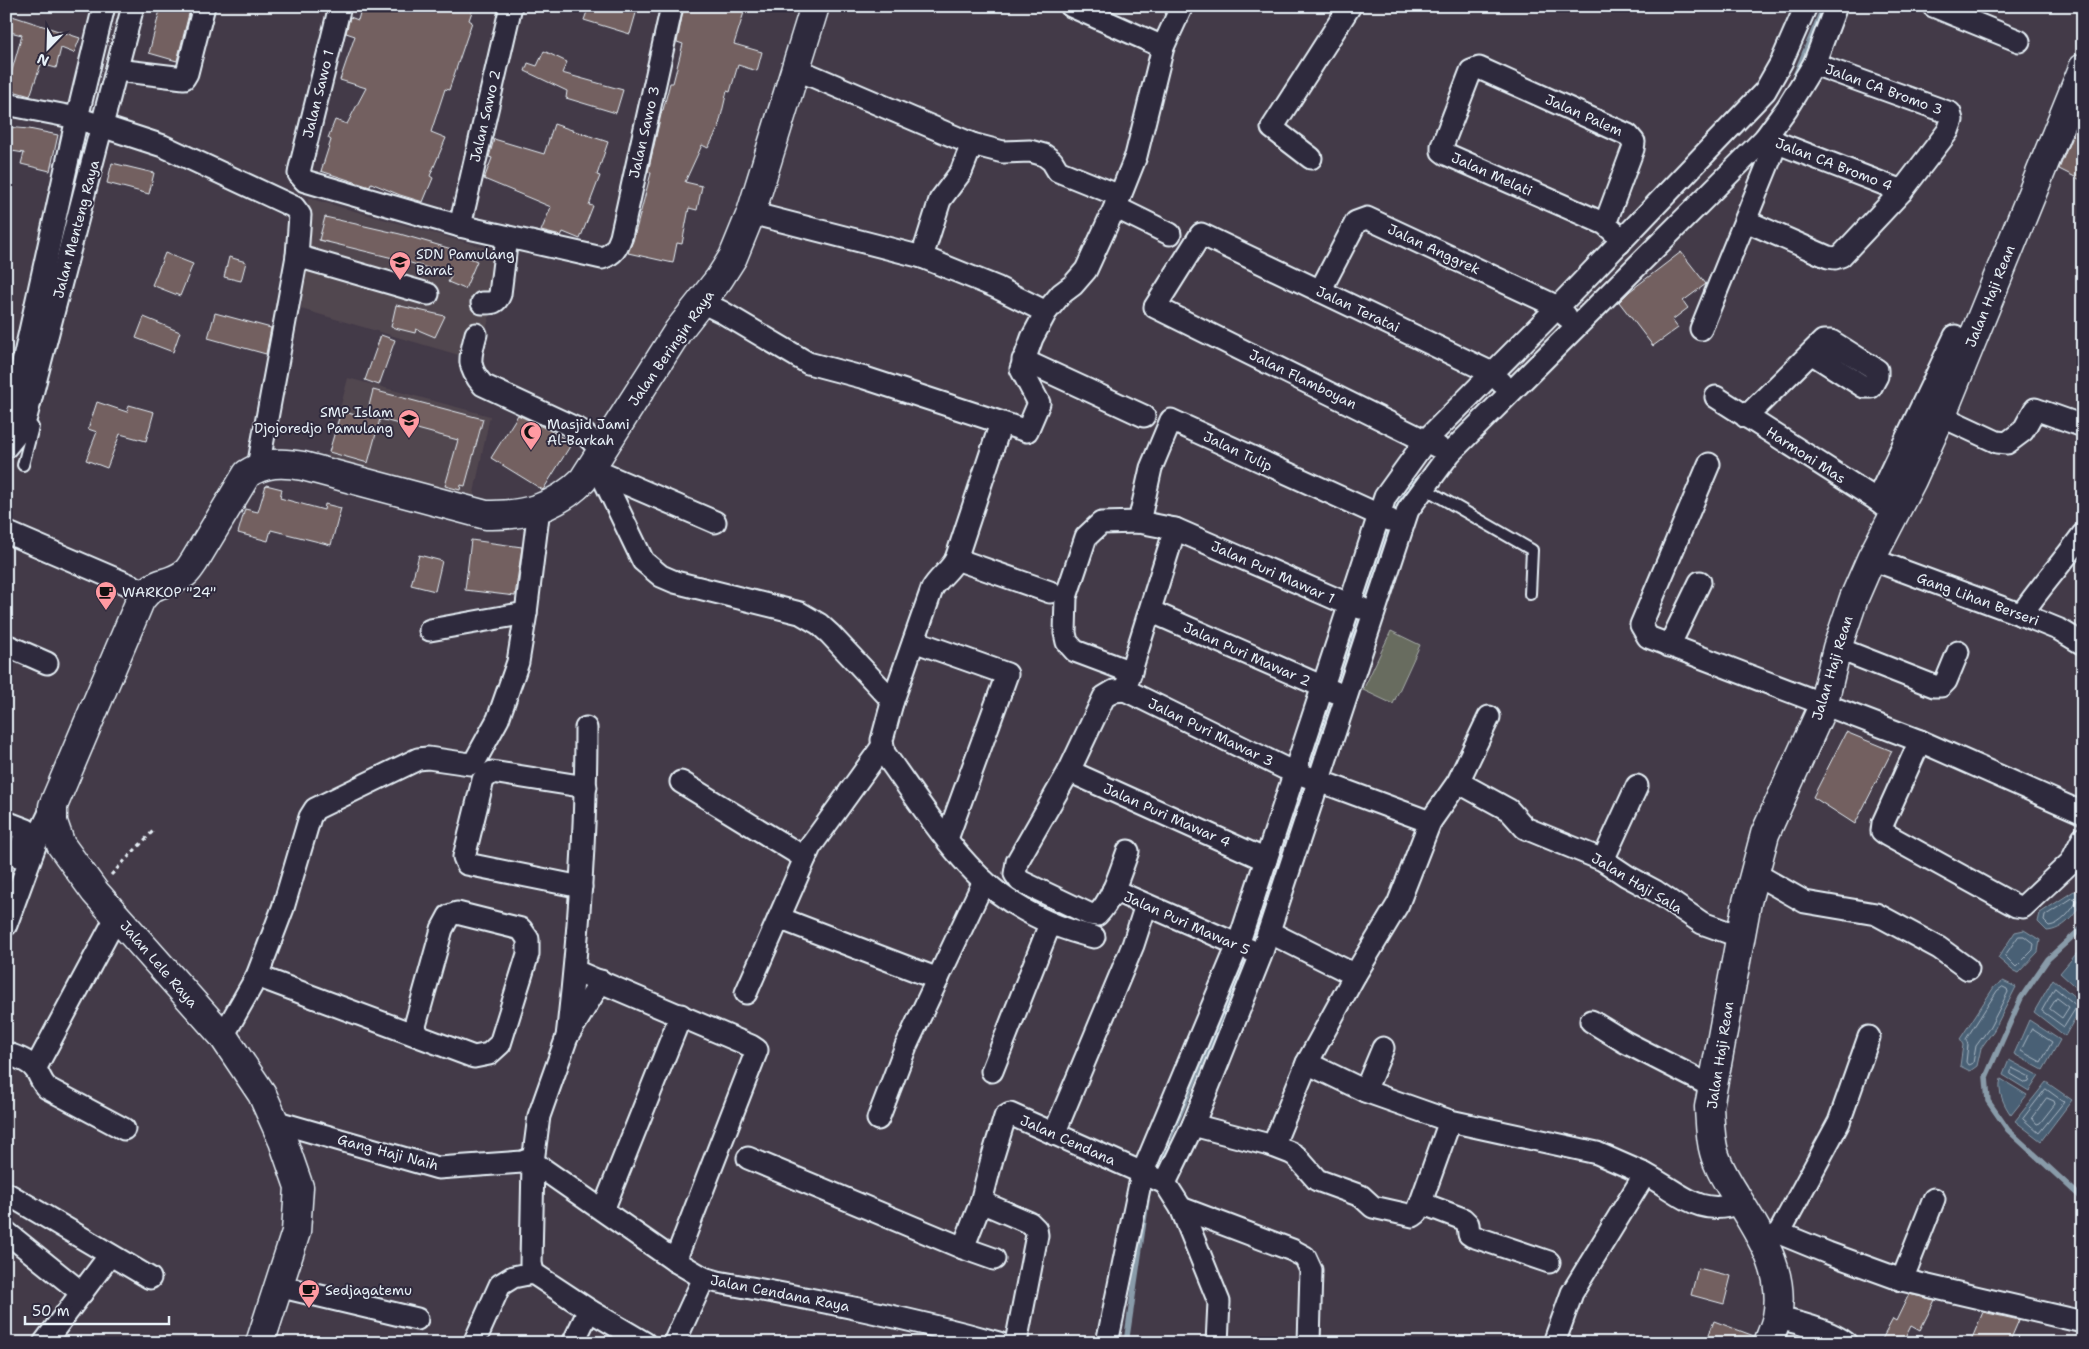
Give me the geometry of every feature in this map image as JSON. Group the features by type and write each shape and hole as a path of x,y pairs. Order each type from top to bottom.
{"street":[{"name":"Jalan Menteng Raya","path":"6,447 20,430 12,413 77,118 104,6"},
{"name":"Jalan Menteng Raya","path":"16,421 103,127 133,6"},
{"path":"117,70 184,78 187,74 204,6"},
{"name":"Jalan Sawo 1","path":"340,6 299,174 305,181 460,226"},
{"name":"Jalan Sawo 2","path":"460,226 511,6"},
{"name":"Jalan Sawo 3","path":"506,237 602,258 611,255 617,247 621,237 672,6"},
{"name":"Jalan Beringin Raya","path":"258,467 276,463 303,466 486,515 512,515 539,508 552,503 571,491 599,461 678,331 733,257 751,213 815,6"},
{"path":"1071,6 1163,47"},
{"path":"701,302 722,312 808,363 865,378 1027,431 1038,406 1038,398 1021,369 1023,360 1046,312 1061,294 1073,285 1086,270 1117,201 1136,156 1163,47 1182,6"},
{"path":"1311,158 1272,128 1350,6"},
{"path":"1106,1343 1154,1178 1250,950 1269,932 1306,776 1390,520 1390,487 1426,440 1558,307 1765,91 1772,81 1806,6"},
{"path":"1390,520 1408,510 1450,453 1766,142 1814,64 1836,6"},
{"path":"1933,6 2019,41"},
{"name":"Jalan CA Bromo 3","path":"1814,64 1950,113 1952,120 1948,131 1902,191"},
{"name":"Jalan Melati","path":"1478,68 1471,71 1442,146 1442,151 1605,224 1615,233 1620,243"},
{"name":"Jalan Palem","path":"1478,68 1628,135 1634,142 1605,224"},
{"name":"Jalan Haji Rean","path":"1768,1343 1777,1318 1778,1285 1774,1266 1772,1237 1740,1203 1724,1175 1715,1153 1710,1131 1709,1107 1754,873 1765,834 1832,709 1837,648 1854,598 1871,559 1886,507 1912,480 2083,68"},
{"path":"796,69 972,144 1003,152 1030,151 1044,155 1052,161 1058,170 1117,201 1170,234"},
{"path":"6,104 77,118 163,146 294,208 300,215 297,256 258,467 247,474 184,574 153,586 146,592 6,532"},
{"name":"Jalan CA Bromo 4","path":"1731,128 1902,191"},
{"path":"1701,329 1746,220 1766,142"},
{"path":"922,257 940,200 961,172 972,144"},
{"path":"1746,220 1828,257 1835,258 1841,256 1902,191"},
{"path":"751,213 922,257 996,287 1046,312"},
{"name":"Jalan Anggrek","path":"1320,291 1356,222 1367,218 1558,307 1575,328"},
{"path":"460,226 506,237 500,294 494,303 482,303"},
{"name":"Jalan Teratai","path":"1154,307 1201,234 1492,373 1512,392"},
{"path":"297,256 428,294"},
{"name":"Jalan Flamboyan","path":"1154,307 1450,453"},
{"path":"476,334 471,357 473,374 483,385 580,430 599,461 635,549 651,569 661,576 694,588 800,613 819,624 830,634 888,696 892,703"},
{"path":"1886,507 1955,336"},
{"path":"1746,417 1812,353"},
{"path":"1023,360 1144,416"},
{"name":"Harmoni Mas","path":"1716,397 1886,507"},
{"path":"1940,416 1997,442 2007,443 2023,431 2035,409 2083,426"},
{"name":"Jalan Tulip","path":"1139,522 1151,468 1171,420 1390,520"},
{"path":"746,993 810,847 882,747 892,703 932,589 938,580 952,568 956,559 1001,423"},
{"path":"599,461 715,522"},
{"path":"1709,464 1641,625 1648,637 1832,709 1920,741 2083,813"},
{"path":"223,1036 257,976 283,908 312,812 418,759 428,758 470,764 474,761 498,719 514,672 526,613 539,508"},
{"name":"Jalan Puri Mawar 1","path":"1139,522 1175,529 1361,608"},
{"name":"Jalan Puri Mawar 3","path":"1139,522 1101,523 1086,537 1066,597 1065,633 1068,642 1075,651 1284,768 1430,822"},
{"path":"1128,850 1113,890 1102,910 1097,915 1089,914 1020,881 1015,874 1017,862 1068,771 1104,698 1128,681 1175,529"},
{"path":"2021,614 2083,534"},
{"path":"956,559 1050,592"},
{"name":"Gang Lihan Berseri","path":"1871,559 2021,614 2060,630 2083,644"},
{"path":"1670,646 1700,582"},
{"name":"Jalan Lele Raya","path":"146,592 140,602 53,806 53,822 61,845 95,892 223,1036 262,1094 274,1121 299,1187 296,1232 260,1343"},
{"name":"Jalan Puri Mawar 2","path":"1150,611 1334,691"},
{"path":"430,630 526,613"},
{"path":"914,641 1007,674 947,839"},
{"path":"1837,648 1934,686 1941,686 1946,681 1958,652"},
{"path":"7,649 47,662"},
{"path":"1274,1146 1307,1063 1355,974 1398,904 1430,822 1458,782 1489,717"},
{"path":"567,1037 575,971 581,887 586,787 586,728"},
{"path":"1920,741 1883,823 1882,831 1887,835 2016,906 2023,907 2071,862 2083,838"},
{"path":"882,747 884,753 947,839 984,881 998,893 1050,924 1088,936 1089,914"},
{"name":"Jalan Puri Mawar 4","path":"1068,771 1266,860"},
{"path":"581,887 467,864 464,857 483,780 492,772 586,787"},
{"path":"1154,1178 1193,1125 1250,950 1266,860 1306,776"},
{"path":"681,782 805,858"},
{"name":"Jalan Haji Sala","path":"1458,782 1509,810 1524,828 1603,860 1655,891 1702,923 1741,937"},
{"path":"1603,860 1637,786"},
{"path":"6,925 53,806"},
{"path":"6,822 27,830 6,888"},
{"path":"1754,873 1805,902 1876,914 1939,948 1968,969"},
{"path":"878,1119 906,1046 984,881"},
{"name":"Jalan Puri Mawar 5","path":"1113,890 1250,950"},
{"path":"1054,1134 1133,946 1146,905"},
{"path":"257,976 474,1057 489,1054 500,1044 528,954 528,939 522,929 457,914 449,916 442,929 413,1033"},
{"path":"35,1069 118,916"},
{"path":"779,918 938,979"},
{"path":"992,1071 1050,924"},
{"path":"1269,932 1355,974"},
{"path":"575,971 681,1015 757,1050 675,1261"},
{"path":"601,981 567,1037 539,1116 533,1160 531,1263 533,1272 589,1310 645,1343"},
{"path":"603,1210 681,1015"},
{"path":"1592,1021 1625,1042 1713,1087"},
{"path":"1869,1037 1839,1122 1772,1237 1902,1280 2083,1322"},
{"path":"1365,1091 1383,1048"},
{"path":"6,1053 32,1065 47,1088 124,1129"},
{"path":"1307,1063 1365,1091 1450,1121 1597,1153 1645,1174 1689,1202 1710,1208 1726,1208 1740,1203"},
{"name":"Jalan Cendana","path":"963,1248 981,1202 1005,1117 1010,1114 1154,1178"},
{"name":"Gang Haji Naih","path":"274,1121 438,1168 533,1160"},
{"path":"1417,1209 1450,1121"},
{"path":"1193,1125 1274,1146 1296,1156 1317,1180 1361,1196 1373,1207 1417,1209 1463,1219 1468,1224 1469,1234 1472,1236 1549,1262"},
{"path":"748,1158 963,1248 994,1259"},
{"name":"Jalan Cendana Raya","path":"533,1160 675,1261 704,1278 816,1299 954,1330 999,1343"},
{"path":"1554,1343 1572,1293 1645,1174"},
{"path":"1154,1178 1181,1208 1220,1302 1217,1343"},
{"path":"6,1193 150,1278"},
{"path":"1902,1280 1934,1199"},
{"path":"981,1202 1030,1223 1036,1229 1037,1235 1016,1343"},
{"path":"1181,1208 1292,1250 1305,1257 1311,1270 1309,1343"},
{"path":"6,1232 82,1293"},
{"path":"44,1343 110,1255"},
{"path":"474,1343 500,1285 513,1277 533,1272"},
{"path":"674,1343 704,1278"},
{"path":"278,1286 417,1318"},
{"path":"573,1343 589,1310"},
{"path":"1777,1318 1817,1330 1841,1339 1846,1343"}],"lane":[{"path":"16,421 33,427 23,464"},
{"path":"1424,488 1532,550 1530,594"}],"path":[{"path":"95,892 155,829"}],"shaded area":[{"name":"SDN Pamulang Barat","path":"308,198 504,253 487,327 476,360 301,309"},
{"name":"SMP Islam Djojoredjo Pamulang","path":"348,378 490,416 473,498 326,462"}],"green space":[{"path":"2083,98 2083,155 2063,145"},
{"path":"1391,631 1420,645 1393,704 1363,690"}],"water":[{"path":"2074,891 2078,893 2082,900 2076,911 2064,925 2047,931 2038,922 2040,913"},
{"path":"2024,930 2040,940 2038,952 2018,973 1998,958 2015,932"},
{"path":"2083,948 2083,994 2060,973"},
{"path":"2053,979 2083,1004 2065,1036 2034,1012"},
{"path":"2003,981 2016,987 1994,1030 1981,1048 1977,1066 1970,1071 1960,1066 1963,1045 1960,1039 1994,987"},
{"path":"2029,1020 2060,1040 2043,1070 2014,1054"},
{"path":"2009,1060 2039,1076 2029,1091 2003,1075"},
{"path":"2001,1079 2027,1095 2011,1115 2001,1093"},
{"path":"2046,1082 2072,1100 2041,1141 2015,1121"}],"building":[{"path":"161,6 191,6 177,61 149,53"},
{"path":"362,6 474,6 469,20 472,22 449,90 445,89 431,132 446,138 430,176 433,178 423,202 371,183 370,187 321,171 331,140 328,138 335,120 347,124 366,88 340,80 355,36 346,33 350,17 358,20"},
{"path":"589,6 638,6 630,34 584,20"},
{"path":"684,6 746,6 734,44 762,52 757,71 738,65 730,92 727,91 720,125 708,148 702,145 685,182 702,186 697,210 689,208 682,244 677,243 673,263 628,253 651,173 648,172 662,110 670,83 673,83 683,44 677,42"},
{"path":"6,14 80,38 74,53 61,48 56,68 41,64 30,96 6,89 6,72 11,74 22,35 6,31"},
{"path":"544,51 567,62 562,73 623,90 616,113 566,98 567,91 525,71 528,63 537,66"},
{"path":"554,124 608,142 597,175 600,176 589,205 593,206 580,239 563,232 561,236 541,231 551,207 484,179 492,158 489,157 494,139 544,154"},
{"path":"6,127 29,129 58,135 50,171 21,164 24,153 6,150"},
{"path":"2075,129 2083,133 2083,181 2059,169"},
{"path":"112,163 154,173 149,194 107,183"},
{"path":"325,217 400,234 455,250 455,252 477,261 465,289 448,282 452,275 319,240"},
{"path":"1681,252 1706,284 1683,301 1688,308 1672,320 1678,328 1653,346 1619,302 1630,291"},
{"path":"165,253 193,264 180,296 152,285"},
{"path":"229,257 246,262 241,281 224,277"},
{"path":"396,305 445,316 435,337 416,329 415,333 391,327"},
{"path":"215,313 271,328 266,354 208,338"},
{"path":"144,317 180,332 173,352 136,338"},
{"path":"381,335 395,340 379,385 365,380"},
{"path":"373,390 483,419 465,486 461,485 460,490 445,486 458,440 380,419 368,463 329,452 341,411 366,418"},
{"path":"97,402 127,412 129,405 154,412 146,441 120,434 107,468 86,460 97,432 88,429"},
{"name":"Masjid Jami Al-Barkah","path":"518,415 572,443 543,490 491,458"},
{"path":"266,485 282,489 280,498 324,510 325,504 341,508 331,545 271,530 268,541 238,533 245,509 258,512"},
{"path":"471,540 522,547 515,596 465,590"},
{"path":"419,555 442,561 435,591 411,585"},
{"path":"1846,732 1892,751 1855,824 1813,797"},
{"path":"1698,1268 1731,1276 1724,1304 1691,1295"},
{"path":"1909,1294 1935,1300 1920,1330 1911,1325 1902,1343 1880,1343 1893,1319 1896,1321"},
{"path":"1983,1312 2019,1320 2009,1343 1970,1343"},
{"path":"1714,1321 1754,1336 1753,1343 1723,1343 1708,1337"}],"waterway":[{"path":"1795,76 1824,6"},
{"path":"1336,688 1389,526 1401,501 1416,481"},
{"path":"1154,1174 1247,957 1333,697"},
{"path":"2083,927 2048,959 2021,998 1986,1077 1988,1101 2008,1130 2083,1199"},
{"path":"1126,1343 1147,1200"}],"place":[{"name":"SDN Pamulang Barat","path":"400,281"},
{"name":"SMP Islam Djojoredjo Pamulang","path":"409,439"},
{"name":"Masjid Jami Al-Barkah","path":"531,451"},
{"name":"WARKOP \"24\"","path":"106,611"},
{"name":"Sedjagatemu","path":"309,1309"}]}
